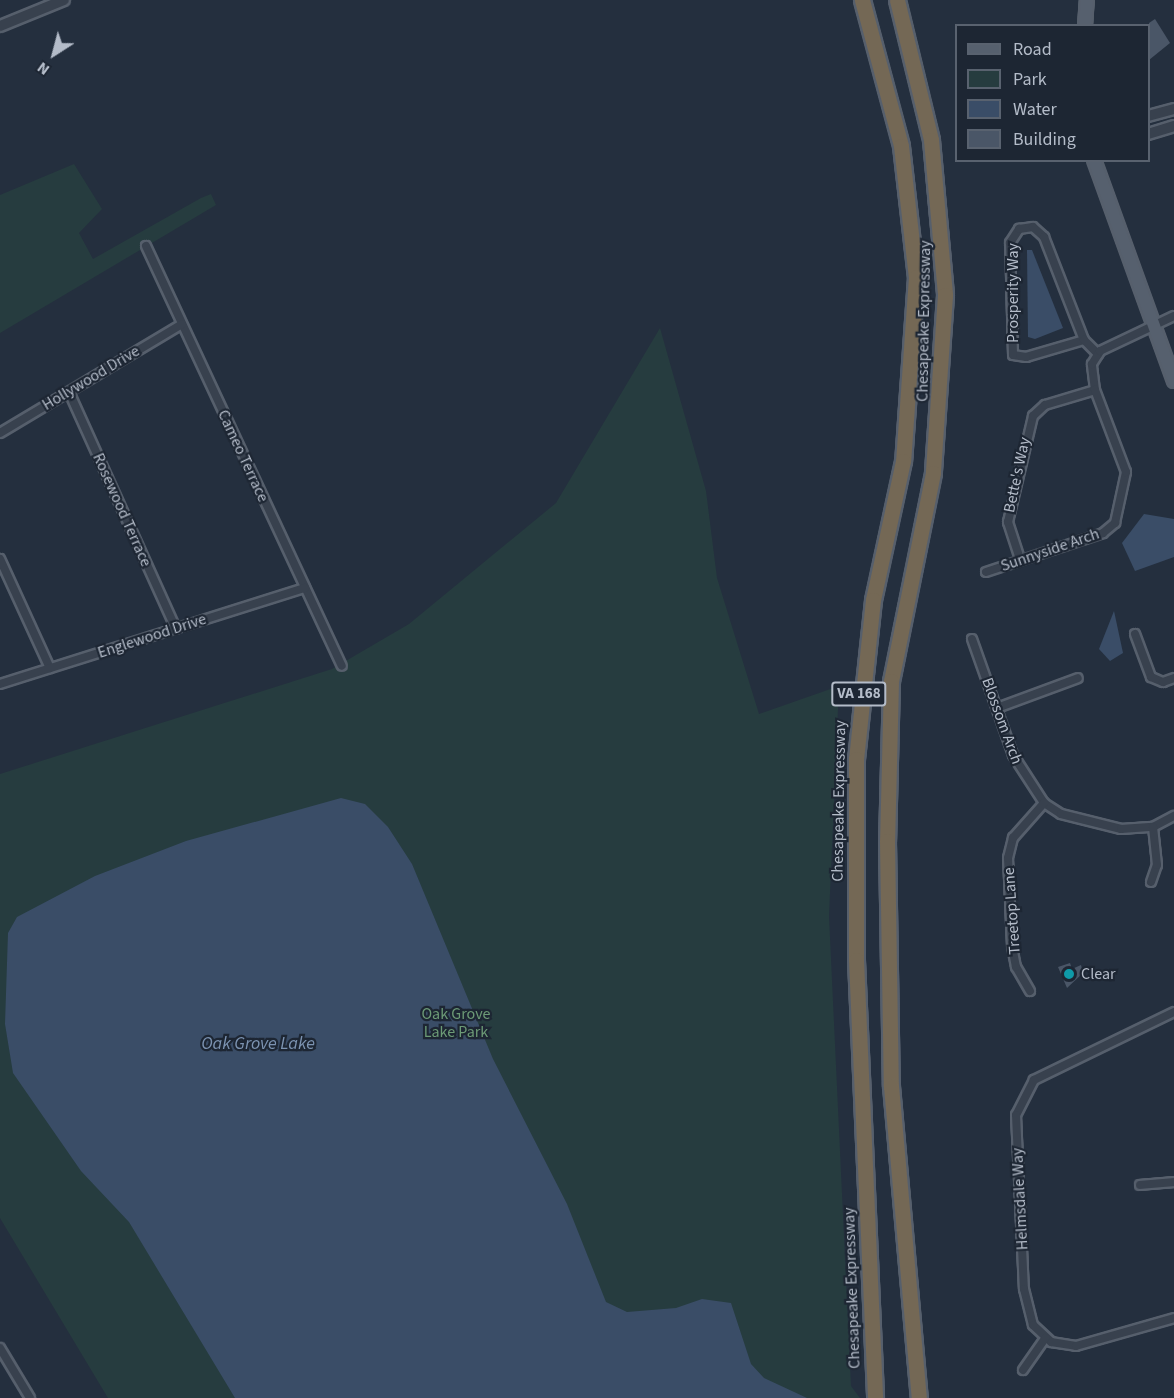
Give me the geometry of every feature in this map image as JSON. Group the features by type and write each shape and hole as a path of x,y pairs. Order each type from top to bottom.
{"highway":[{"name":"Chesapeake Expressway","path":"862,0 901,146 916,277 903,461 873,600 856,759 856,970 875,1398"},
{"name":"Chesapeake Expressway","path":"897,0 931,140 945,295 933,472 891,681 886,841 892,1097 919,1398"}],"main road":[{"path":"1085,24 1087,0"},
{"path":"1095,162 1174,381"}],"street":[{"path":"0,26 64,0"},
{"path":"1150,116 1174,109"},
{"path":"1150,134 1174,126"},
{"name":"Prosperity Way","path":"1084,340 1026,357 1014,355 1010,243 1019,229 1033,227 1044,237 1084,340 1098,354"},
{"name":"Cameo Terrace","path":"146,246 342,666"},
{"path":"1095,390 1091,373 1098,354 1174,316"},
{"name":"Hollywood Drive","path":"0,433 182,324"},
{"name":"Bette's Way","path":"1020,559 1008,522 1029,423 1045,405 1095,390"},
{"name":"Sunnyside Arch","path":"986,572 1103,533 1114,524 1126,472 1095,390"},
{"name":"Rosewood Terrace","path":"69,392 177,629"},
{"path":"0,559 50,668"},
{"name":"Englewood Drive","path":"0,684 305,588"},
{"path":"1135,634 1151,677 1174,678"},
{"name":"Blossom Arch","path":"972,639 1020,770 1044,803 1089,824 1153,827"},
{"path":"997,708 1078,678"},
{"name":"Treetop Lane","path":"1030,991 1016,967 1012,946 1008,858 1014,838 1044,803"},
{"path":"1151,882 1156,865 1153,827 1174,816"},
{"name":"Helmsdale Way","path":"1045,1338 1026,1309 1016,1131 1019,1100 1044,1074 1174,1012"},
{"path":"1140,1185 1174,1182"},
{"path":"1023,1370 1045,1338 1076,1346 1174,1318"},
{"path":"0,1348 30,1398"}],"green space":[{"path":"74,164 102,209 79,233 93,259 201,198 211,194 216,205 0,333 0,195"},
{"name":"Oak Grove Lake Park","path":"660,328 706,491 717,578 759,714 839,686 829,916 851,1386 860,1398 108,1398 0,1218 0,774 332,669 409,624 556,503"}],"water":[{"path":"1027,250 1032,250 1063,328 1035,339 1028,337"},
{"path":"1144,514 1174,519 1174,557 1135,571 1122,543"},
{"path":"1114,611 1123,653 1110,661 1099,649"},
{"name":"Oak Grove Lake","path":"341,798 365,804 388,827 412,864 493,1059 567,1204 606,1302 627,1312 676,1308 702,1299 731,1303 751,1364 764,1378 807,1398 235,1398 129,1222 81,1171 13,1073 5,1024 8,933 17,917 95,876 186,841"}],"building":[{"path":"1155,19 1170,43 1150,59 1150,24"},
{"name":"Clear","path":"1070,963 1072,969 1081,965 1083,973 1067,988 1058,967"}],"place":[{"name":"Clear","path":"1069,974"}]}
